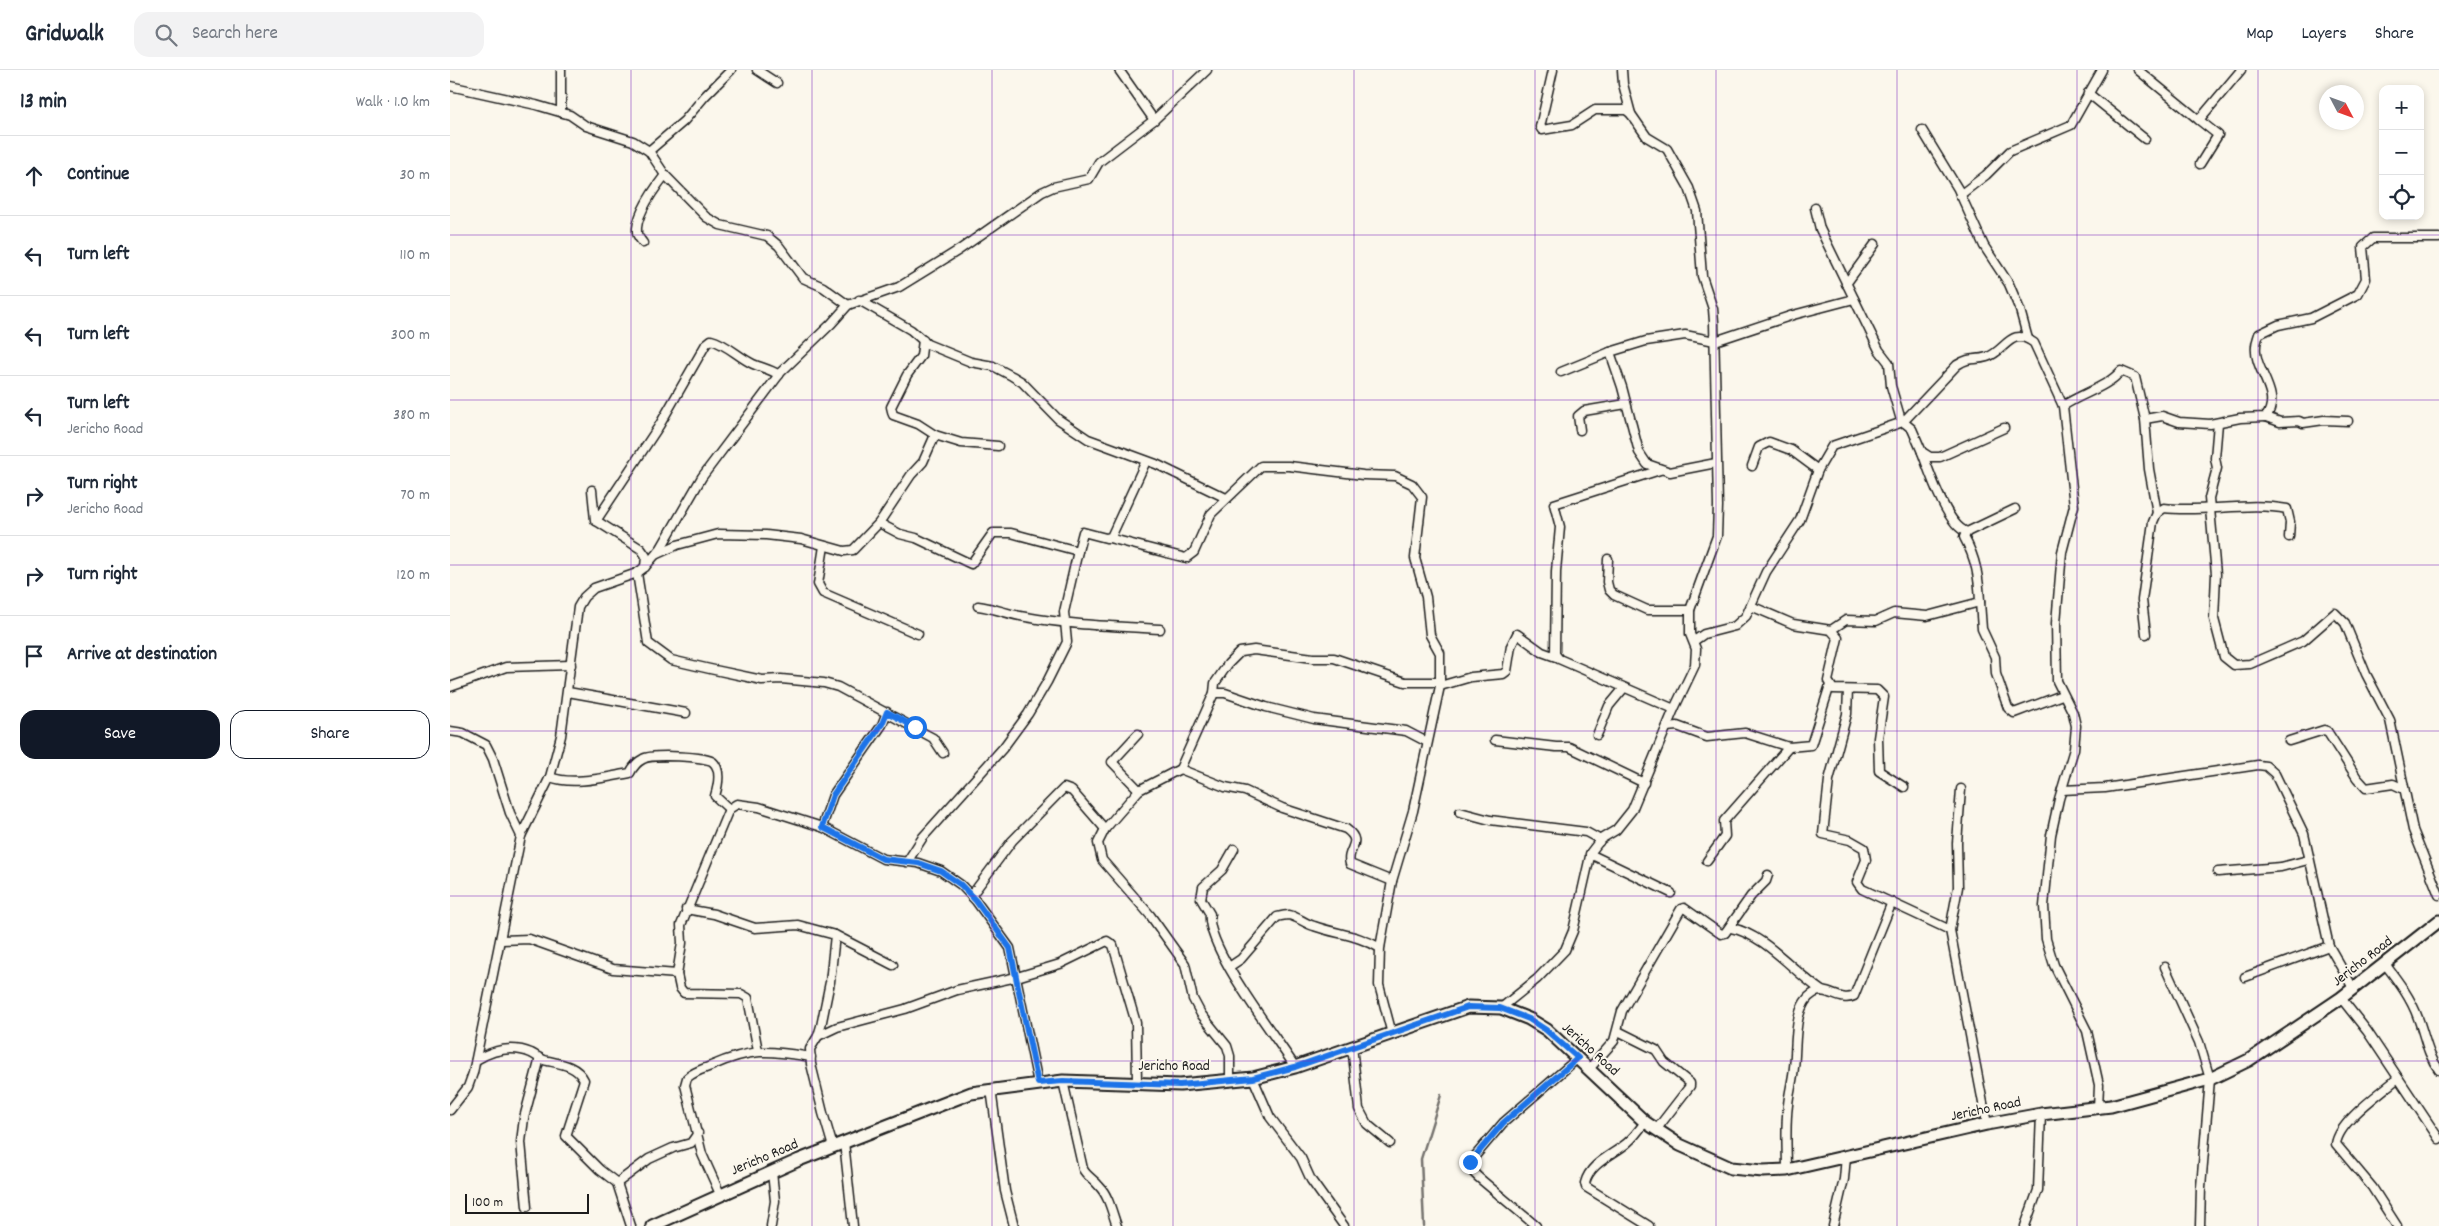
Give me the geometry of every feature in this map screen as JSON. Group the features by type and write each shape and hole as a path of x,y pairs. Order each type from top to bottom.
{"street":[{"path":"561,70 559,96 561,112"},
{"path":"648,151 684,121 731,70"},
{"path":"757,70 777,83"},
{"path":"1119,70 1154,120"},
{"path":"450,1110 468,1087 476,1060 498,946 501,940 500,932 521,836 550,777 562,736 578,607 584,597 594,588 637,573 645,567 655,555 702,476 779,375 848,305 899,286 966,245 1042,192 1053,187 1089,179 1099,162 1154,120 1207,70"},
{"path":"1553,70 1540,127 1542,130 1572,125 1595,110 1626,110 1631,114"},
{"path":"1500,1008 1537,979 1565,950 1573,931 1590,854 1598,842 1622,824 1632,810 1695,665 1696,648 1690,634 1690,610 1717,536 1713,309 1702,276 1697,211 1689,188 1667,149 1646,137 1631,114 1623,84 1622,70"},
{"path":"1960,195 1986,175 2010,151 2072,126 2102,70"},
{"path":"2138,70 2218,136 2200,164"},
{"path":"2199,120 2241,70"},
{"path":"450,86 561,112 570,115 586,126 633,140 648,151 665,175 706,217 720,225 767,236 778,246 804,278 824,287 848,305"},
{"path":"2088,93 2145,139"},
{"path":"1922,130 1960,195 1977,233 2009,284 2020,310 2028,338 2034,344 2050,373 2063,406 2074,506 2059,576 2056,623 2057,681 2062,695 2073,713 2076,726 2074,749 2051,836 2044,906 2046,939 2054,965 2087,1030 2099,1085 2098,1108"},
{"path":"643,243 637,234 638,219 654,188 665,175"},
{"path":"1816,208 1820,229 1879,350 1889,363 1891,386 1903,422 1912,429 1952,520 1962,531 1967,532"},
{"path":"2266,417 2271,411 2270,390 2256,347 2259,334 2278,324 2311,318 2358,294 2366,279 2363,247 2368,240 2373,238 2439,238"},
{"path":"1846,284 1876,244"},
{"path":"1561,372 1610,352 1646,341 1685,335 1714,342 1792,315 1854,299"},
{"path":"859,300 893,318 923,340 944,352 971,362 993,366 1022,382 1058,419 1088,439 1146,461 1226,498"},
{"path":"1694,641 1704,634 1735,626 1746,616 1766,572 1800,520 1818,470 1832,446 1903,422 1957,365 1967,358 1986,358 2008,341 2018,337 2028,338"},
{"path":"596,521 659,426 706,344 711,340 721,342 754,364 771,369 779,375"},
{"path":"923,340 921,356 907,375 890,407 890,411 897,418 918,424 936,435 968,444 998,446"},
{"path":"1610,352 1639,452 1648,464 1660,470 1670,472 1716,463"},
{"path":"2063,406 2114,379 2121,371 2136,377 2157,513"},
{"path":"1580,430 1578,416 1584,411 1626,404"},
{"path":"2144,419 2162,416 2179,422 2218,423 2266,417 2280,422 2348,421"},
{"path":"2218,423 2215,458 2217,468 2209,498 2216,574 2214,619 2224,657 2234,665 2250,664 2303,641 2335,613 2344,623 2366,674 2390,720 2416,838 2439,894"},
{"path":"1922,452 1930,457 1940,456 2004,428"},
{"path":"655,555 677,545 718,534 766,535 801,539 844,551 852,550 879,522 911,475 923,462 936,435"},
{"path":"1752,466 1758,447 1770,442 1791,450 1818,470"},
{"path":"1109,538 1146,461"},
{"path":"907,862 923,837 1003,748 1028,714 1067,642 1064,612 1083,532 1186,558 1194,552 1211,514 1261,466 1289,466 1355,475 1394,476 1412,484 1422,497 1415,558 1426,597 1430,635 1440,653 1440,684 1413,811 1392,881 1380,948 1379,985 1392,1034"},
{"path":"1556,657 1556,570 1560,527 1554,504 1660,470"},
{"path":"592,490 593,517 596,521 641,549 646,556 645,567"},
{"path":"2146,634 2142,600 2153,522 2157,513 2164,508 2182,510 2269,505 2287,509 2290,522 2289,537"},
{"path":"2015,509 1967,532 1964,537 1972,551 1978,571 1982,629 1995,657 1996,674 2008,708 2014,713 2062,695"},
{"path":"879,522 900,534 916,538 971,564 993,534 1011,533 1078,551"},
{"path":"824,546 818,584 822,593 918,634"},
{"path":"1608,559 1607,582 1609,590 1614,595 1647,610 1690,610"},
{"path":"637,573 648,643 671,660 762,680 824,683 887,712 933,738 943,753"},
{"path":"1831,630 1846,620 1876,621 1894,613 1927,616 1980,602"},
{"path":"978,606 998,608 1024,617 1064,623 1160,629"},
{"path":"1667,727 1677,726 1707,737 1745,733 1789,747 1811,745 1830,685 1828,681 1838,638 1831,630 1794,624 1751,606"},
{"path":"1230,1081 1230,1062 1227,1046 1201,1014 1193,1000 1185,964 1150,915 1100,855 1098,843 1105,829 1139,790 1180,769 1214,693 1215,684 1228,664 1240,652 1254,650 1313,658 1334,658 1405,682 1440,684 1470,677 1507,672 1511,646 1517,634 1542,652 1674,710"},
{"path":"450,687 506,667 571,666"},
{"path":"1830,685 1833,688 1848,690 1877,690 1884,697 1878,738 1879,771 1904,787"},
{"path":"1597,736 1609,706 1624,688"},
{"path":"1848,690 1847,714 1829,780 1823,834 1850,840 1864,848 1866,860 1858,877 1859,885 1950,930"},
{"path":"568,692 686,713"},
{"path":"1214,693 1225,692 1266,707 1314,719 1406,731 1427,742"},
{"path":"822,827 833,795 882,724 887,712"},
{"path":"2289,741 2324,730 2327,731 2357,778 2366,788 2393,784 2404,789"},
{"path":"450,731 463,733 486,745 521,836"},
{"path":"1138,734 1112,762 1139,790"},
{"path":"1495,740 1556,748 1569,747 1644,783"},
{"path":"1707,861 1725,836 1724,822 1789,747"},
{"path":"550,777 560,781 630,773 634,766 644,758 654,755 702,758 712,761 717,768 718,778 714,796 729,810"},
{"path":"2062,790 2105,788 2258,765 2266,766 2275,774 2304,834 2308,860 2329,946 2353,988"},
{"path":"1180,769 1225,787 1245,792 1282,808 1346,829 1354,836 1355,841 1349,860 1350,864 1392,881"},
{"path":"971,896 1012,841 1064,788 1072,792 1105,829"},
{"path":"1961,789 1957,843 1958,887 1950,930 1987,1124"},
{"path":"758,1051 748,998 741,994 684,993 680,988 677,974 682,943 681,925 686,910 710,858 729,810 737,804 759,807 822,827 883,859 918,863 941,871 971,896 1010,948 1018,976 1038,1083"},
{"path":"1460,812 1490,820 1586,832 1597,838 1598,842"},
{"path":"1234,849 1222,870 1203,887 1201,899 1210,914 1209,922 1212,931 1229,967 1295,1067"},
{"path":"1590,854 1671,893"},
{"path":"2218,872 2281,868 2308,860"},
{"path":"1589,1068 1614,1041 1622,1011 1681,910 1684,908 1689,910 1721,934 1725,933 1731,928 1751,896 1766,881 1768,875"},
{"path":"1731,928 1740,930 1775,950 1788,964 1822,991 1844,999 1854,996 1892,902"},
{"path":"686,910 714,914 755,928 798,926 835,935 893,965"},
{"path":"1229,967 1241,959 1277,918 1290,915 1303,923 1327,931 1356,937 1380,948"},
{"name":"Jericho Road","path":"652,1226 720,1194 838,1144 955,1098 990,1089 1063,1081 1138,1082 1180,1085 1253,1078 1295,1067 1468,1007 1500,1008 1535,1023 1578,1058 1645,1122 1701,1156 1731,1168 1763,1171 1786,1170 1987,1124 2041,1114 2098,1108 2210,1079 2250,1060 2342,998 2439,921"},
{"path":"835,935 830,982 818,1036 811,1047 811,1057 823,1113 838,1144 853,1226"},
{"path":"501,940 529,939 613,969 677,974"},
{"path":"818,1036 837,1027 905,1009 957,990 1018,976 1064,962 1104,941 1111,943 1136,1023 1138,1082"},
{"path":"2245,976 2329,946"},
{"path":"2385,964 2402,987 2418,1017 2431,1058 2439,1070"},
{"path":"2165,967 2199,1042 2210,1079 2201,1186 2200,1226"},
{"path":"1786,1170 1788,1105 1798,1020 1810,995 1822,991"},
{"path":"2342,998 2439,1139"},
{"path":"1618,1031 1656,1050 1664,1062 1690,1083 1690,1086 1656,1130"},
{"path":"1352,1046 1359,1109 1367,1124 1390,1143"},
{"path":"476,1060 488,1052 507,1049 523,1051 547,1061 561,1062 581,1073 584,1080 566,1136 600,1170 617,1183 631,1226"},
{"path":"720,1194 701,1149 685,1085 688,1076 732,1056 758,1051 811,1057"},
{"path":"527,1207 521,1142 524,1118 540,1058"},
{"path":"1536,1226 1478,1178 1471,1170 1470,1162 1503,1123 1578,1058"},
{"path":"1253,1078 1270,1117 1301,1158 1311,1180 1344,1226"},
{"path":"2397,1226 2372,1187 2336,1144 2337,1136 2346,1124 2398,1078"},
{"path":"1063,1081 1083,1169 1086,1175 1099,1185 1105,1194 1117,1226"},
{"path":"990,1089 1005,1190 1014,1226"},
{"path":"2025,1226 2038,1190 2041,1114"},
{"path":"1645,1122 1629,1142 1605,1156 1585,1183 1586,1187 1648,1226"},
{"path":"617,1183 649,1160 673,1148 691,1143 698,1133"},
{"path":"691,1143 701,1149"},
{"path":"1833,1226 1835,1210 1844,1179 1846,1156"},
{"path":"771,1226 775,1201 772,1172"}],"waterway":[{"path":"1424,1226 1421,1159 1441,1095"}],"route":[{"path":"915,727 887,712 882,724 833,795 826,820 822,827 883,859 918,863 941,871 961,885 976,901 1010,948 1018,976 1038,1083 1063,1081 1138,1082 1180,1085 1253,1078 1295,1067 1468,1007 1500,1008 1529,1019 1546,1030 1578,1058 1503,1123 1470,1162"}]}
